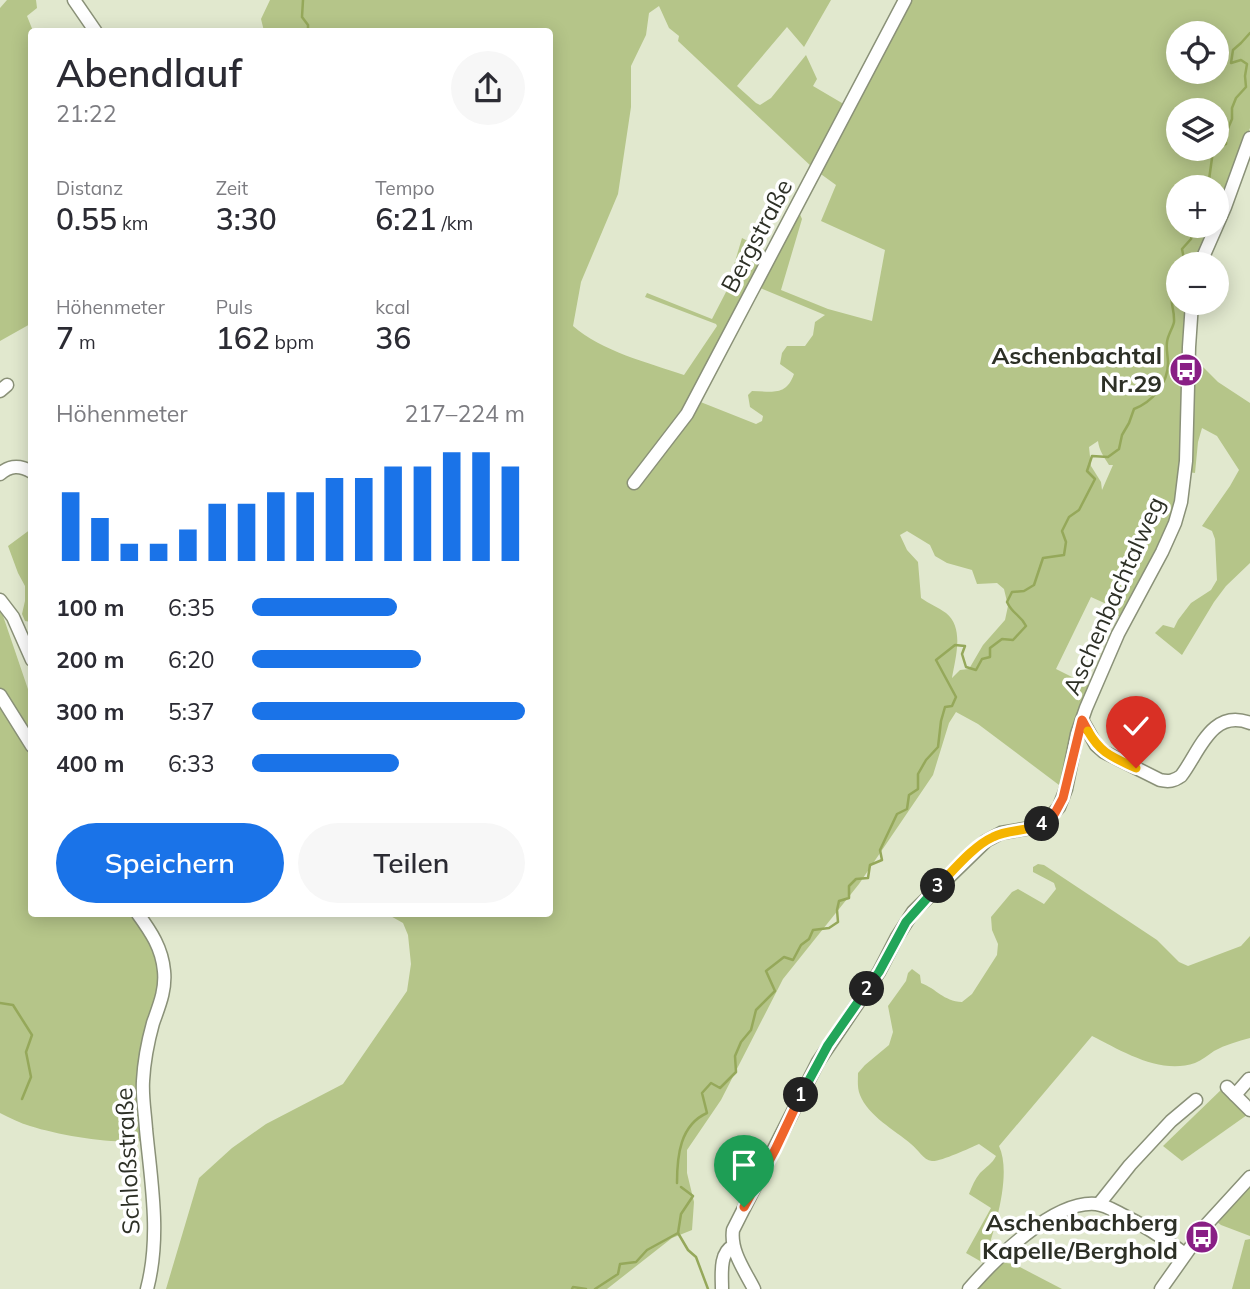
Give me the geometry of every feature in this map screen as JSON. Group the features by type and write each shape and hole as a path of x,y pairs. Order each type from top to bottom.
{"street":[{"path":"74,0 93,28"},
{"name":"Bergstraße","path":"635,483 687,414 905,0"},
{"path":"1205,252 1250,138"},
{"name":"Aschenbachtalweg","path":"722,1289 724,1256 732,1242 737,1222 818,1062 879,972 906,922 920,904 986,841 1001,833 1036,827 1044,823 1059,807 1066,789 1082,720 1118,634 1163,552 1181,502 1186,461 1191,315"},
{"path":"0,474 13,467 28,470"},
{"path":"0,600 13,617 28,651"},
{"path":"0,695 28,740"},
{"path":"1082,720 1096,745 1104,752 1167,781 1181,776 1205,738 1217,726 1230,720 1250,723"},
{"name":"Schloßstraße","path":"140,917 160,950 164,974 163,992 149,1042 143,1081 154,1211 153,1256 147,1289"},
{"path":"1249,1079 1231,1091 1250,1110"},
{"path":"1099,1204 1130,1165 1171,1121 1196,1100"},
{"path":"1161,1289 1209,1221 1250,1177"},
{"path":"970,1289 1009,1249 1054,1215 1079,1206 1099,1204 1149,1229 1185,1254"},
{"path":"732,1242 754,1289"}],"green space":[{"path":"7,0 36,0 37,8 27,16 32,28 28,28 28,325 0,341 0,8"},
{"path":"270,0 831,0 804,47 787,27 737,86 760,105 771,98 806,55 817,79 813,86 847,106 813,168 678,41 679,36 669,28 659,6 649,13 646,35 631,66 631,107 618,194 581,282 573,326 597,343 684,375 717,326 645,297 647,293 712,319 726,292 742,238 769,252 698,401 756,424 762,421 763,416 750,407 748,395 752,391 772,392 787,386 794,374 780,364 782,353 787,346 805,346 813,335 815,322 825,315 758,287 798,210 802,219 781,290 828,309 872,321 885,250 821,221 836,185 818,172 908,0 1250,0 1250,128 1229,185 1229,175 1166,175 1166,238 1209,238 1202,252 1166,252 1166,315 1189,315 1185,445 1172,522 1123,619 1109,611 1111,606 1091,597 1056,669 1092,687 1063,788 978,724 956,712 949,723 933,775 859,884 783,979 721,1100 687,1150 687,1173 694,1202 692,1230 672,1238 607,1289 166,1289 199,1178 232,1148 266,1124 343,1084 407,991 411,964 408,935 403,923 392,917 553,917 553,28 263,28 261,19","holes":["1098,441 1109,465 1113,465 1102,490 1101,482 1091,466 1089,447","907,531 930,545 935,556 947,563 972,570 977,584 997,583 1004,589 1008,606 1005,620 983,645 969,669 960,670 952,678 957,644 955,627 946,613 921,598 918,562 907,550 900,535"]},
{"path":"1194,361 1218,382 1250,403 1250,563 1214,602 1182,655 1155,633 1163,625 1174,628 1191,603 1211,590 1217,580 1215,539 1212,531 1202,526 1239,470 1217,436 1202,428 1195,473 1188,472"},
{"path":"28,531 28,622 22,614 25,586 8,546"},
{"path":"0,607 28,689 28,917 137,917 147,930 162,974 151,1023 145,1141 72,1136 30,1126 0,1113"},
{"path":"1044,865 1157,940 1179,962 1188,966 1241,946 1250,936 1250,1038 1218,1049 1195,1063 1168,1066 1142,1060 1092,1036 999,1146 1003,1158 1003,1185 986,1256 991,1261 987,1265 966,1253 991,1208 969,1194 978,1175 996,1156 979,1144 941,1159 926,1159 869,1110 859,1092 858,1073 889,1045 893,1032 888,1006 912,969 920,975 921,983 945,997 962,1002 972,994 997,955 998,944 992,930 991,917 1012,892 1018,889 1044,904 1056,889 1054,883 1033,872 1033,867"},
{"path":"1224,1087 1247,1115 1182,1161 1163,1146"},
{"path":"1250,1182 1250,1236 1217,1222"},
{"path":"1250,1239 1250,1289 1232,1289 1245,1240"},
{"path":"998,1262 1014,1264 1062,1289 972,1289"}],"waterway":[{"path":"303,0 302,17 308,28"},
{"path":"1210,175 1213,151 1226,144 1232,108 1236,98 1246,87 1247,64 1241,60 1231,63 1233,50 1250,33"},
{"path":"1183,252 1191,238"},
{"path":"677,1183 682,1142 691,1125 707,1113 702,1093 711,1083 720,1088 736,1072 735,1056 741,1042 751,1030 756,1010 775,991 766,971 784,957 793,960 813,930 829,928 838,922 839,901 849,898 849,886 856,879 868,878 870,865 882,860 880,850 897,814 907,809 909,795 918,789 918,774 938,747 945,707 952,706 956,697 936,660 955,645 965,646 962,654 966,667 976,670 982,659 990,657 990,648 1002,639 1013,640 1026,626 1007,602 1012,592 1024,591 1034,585 1043,558 1064,555 1066,542 1062,531 1069,517 1079,510 1095,479 1087,471 1092,456 1108,457 1119,449 1122,435 1134,409 1153,397 1162,385 1167,371 1167,345 1174,315"},
{"path":"0,1003 13,1005 32,1035 26,1052 31,1077 22,1099"},
{"path":"595,1289 618,1274 620,1264 636,1262 647,1250 678,1233 681,1214 693,1196 681,1187"},
{"path":"678,1233 688,1250 696,1257 708,1289"},
{"path":"572,1289 586,1289"}],"place":[{"name":"Aschenbachtal Nr.29","path":"1186,370"},
{"name":"Aschenbachberg Kapelle/Berghold","path":"1202,1237"}],"route":[{"path":"744,1207 818,1062 879,972 913,912 986,841 1001,833 1036,827 1055,813 1066,789 1082,720 1100,749 1136,768"}]}
